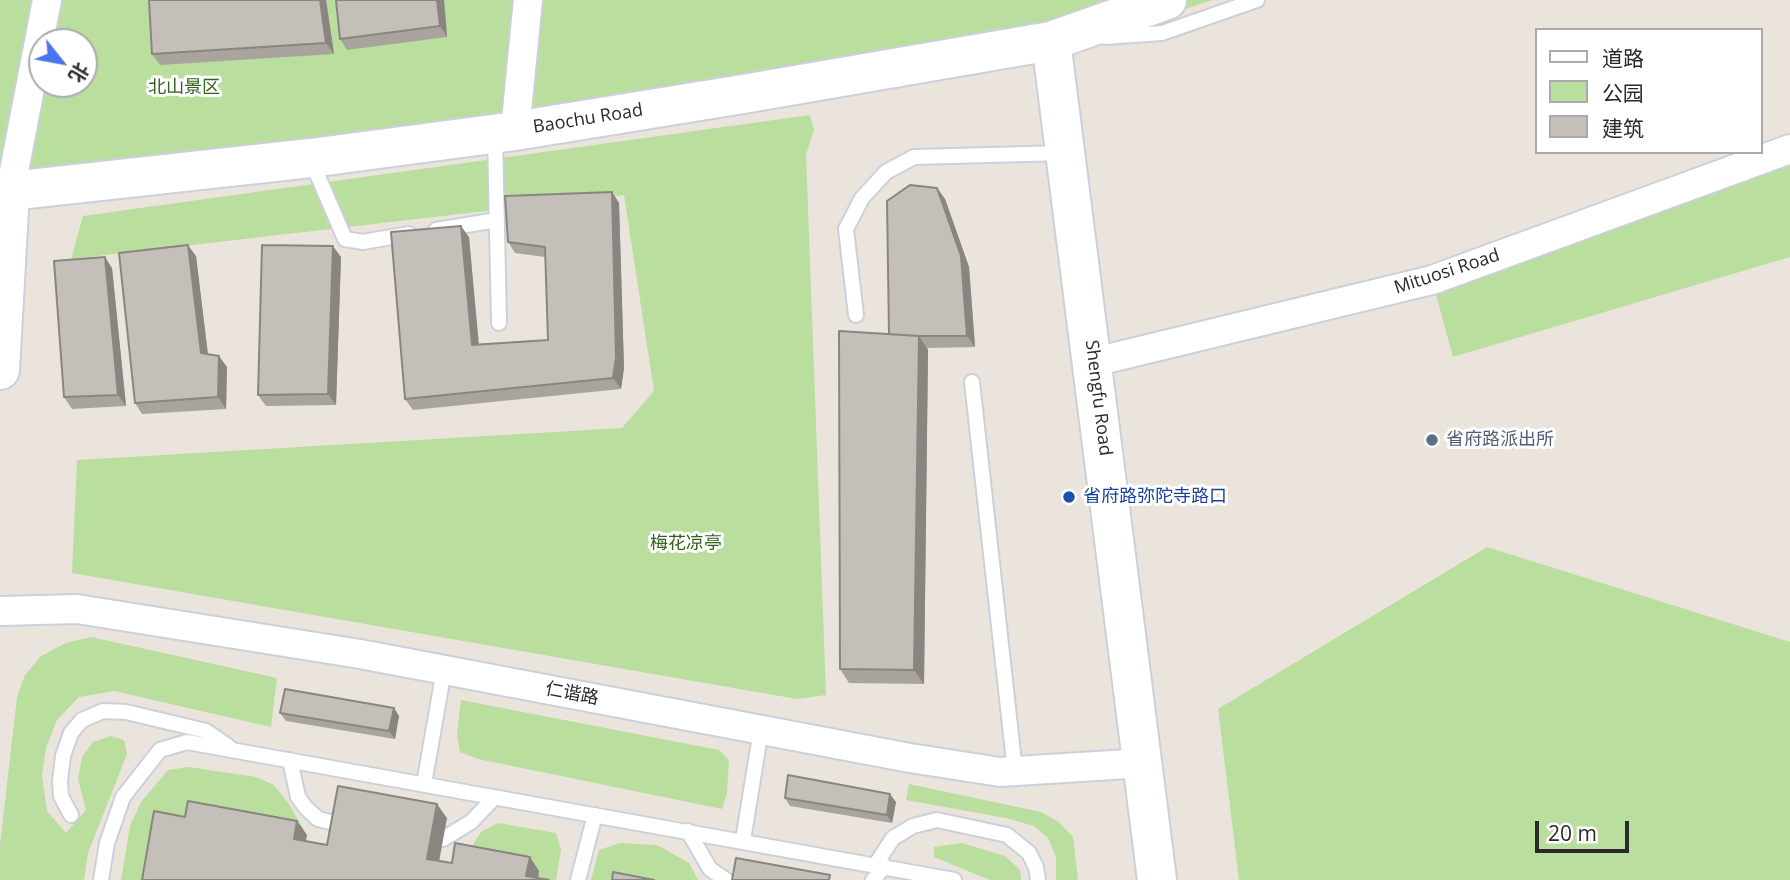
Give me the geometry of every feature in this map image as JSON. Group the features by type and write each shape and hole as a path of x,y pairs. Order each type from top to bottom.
{"main road":[{"name":"Baochu Road","path":"5,192 310,158 505,132 1051,41 1167,0"},
{"name":"Shengfu Road","path":"1051,41 1145,763 1157,880"},
{"path":"0,370 5,192"}],"street":[{"path":"5,192 47,0"},
{"path":"505,132 528,0"},
{"name":"Mituosi Road","path":"1094,362 1432,280 1790,149"},
{"name":"仁谐路","path":"0,611 77,609 444,670 910,758 1000,772 1145,763"}],"lane":[{"path":"1051,41 1162,33 1257,0"},
{"path":"499,323 497,220 505,132"},
{"path":"856,315 846,229 862,198 886,172 914,157 1066,153"},
{"path":"310,158 345,239 363,242 497,220"},
{"path":"972,382 1015,771"},
{"path":"424,784 444,670"},
{"path":"71,815 61,796 63,756 71,733 82,720 103,711 126,712 206,731 233,750"},
{"path":"743,840 761,730"},
{"path":"101,880 107,843 123,797 160,750 187,742 954,880"},
{"path":"290,760 298,797 306,808 318,819 343,825"},
{"path":"443,839 471,822 495,797"},
{"path":"579,880 595,814"},
{"path":"873,880 893,838 913,826 937,820 1007,835 1020,843 1037,867 1038,880"},
{"path":"688,831 710,869 726,880"}],"green space":[{"name":"北山景区","path":"0,0 1213,0 1103,35 715,118 533,146 0,193"},
{"name":"梅花凉亭","path":"810,115 814,130 806,154 826,695 797,699 72,573 77,460 622,428 654,391 624,195 71,259 83,216"},
{"path":"1790,149 1790,257 1453,357 1432,280"},
{"path":"1487,547 1790,642 1790,880 1239,880 1218,709"},
{"path":"91,637 277,678 271,727 114,691 79,697 57,720 46,748 42,775 47,811 66,833 86,810 78,779 82,757 93,742 111,736 124,740 127,754 88,853 84,880 0,880 0,845 17,697 25,675 41,656 66,643"},
{"path":"461,700 719,750 729,760 727,793 722,809 478,759 460,752 457,735"},
{"path":"189,767 256,777 274,785 307,835 198,815 154,880 121,880 130,826 141,802 168,770"},
{"path":"909,784 1041,812 1059,822 1073,837 1078,880 1056,880 1056,857 1048,838 1034,826 1006,818 906,800"},
{"path":"498,823 556,833 561,850 556,880 538,880 465,857 481,832"},
{"path":"620,843 657,845 689,863 698,880 591,880 599,850"},
{"path":"962,843 1005,856 1020,870 1021,880 990,880 934,857 934,847"}],"building":[{"path":"149,0 320,0 326,43 152,54"},
{"path":"336,0 437,0 440,26 340,39"},
{"path":"910,185 937,188 961,256 967,336 889,334 887,201"},
{"path":"612,192 616,357 613,378 405,399 391,232 461,226 472,345 548,340 545,247 508,242 505,196"},
{"path":"188,245 201,353 219,356 218,397 135,403 119,253"},
{"path":"262,245 333,246 328,394 258,395"},
{"path":"105,257 118,395 64,397 54,261"},
{"path":"839,331 919,336 914,670 840,669"},
{"path":"285,689 394,708 389,731 280,713"},
{"path":"788,775 890,794 887,815 785,798"},
{"path":"338,786 437,804 427,859 452,863 455,843 530,857 526,876 549,880 142,880 154,811 185,817 188,801 297,821 294,839 327,845"},
{"path":"736,858 830,875 829,880 732,880"},
{"path":"613,872 654,880 612,880"}],"place":[{"name":"省府路派出所","path":"1432,440"},
{"name":"省府路弥陀寺路口","path":"1069,497"}]}
